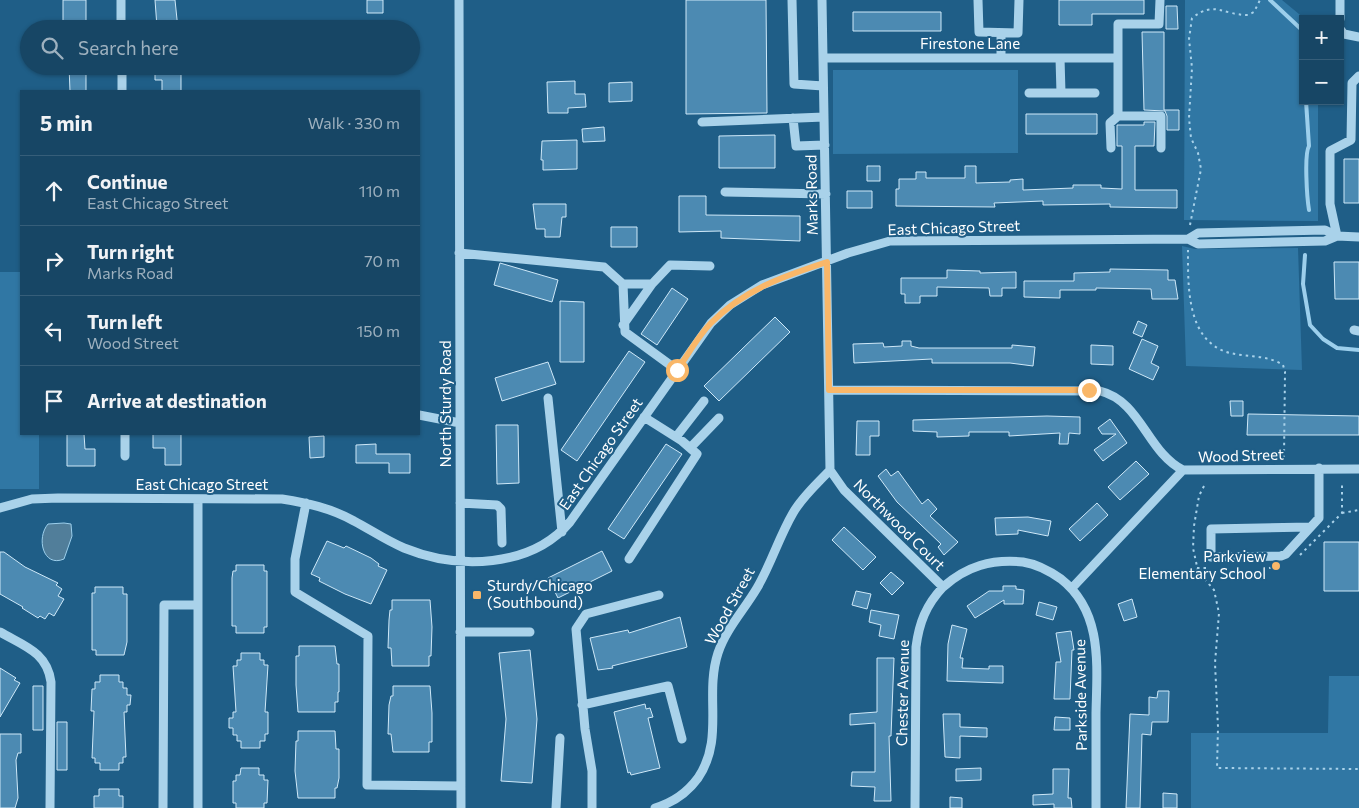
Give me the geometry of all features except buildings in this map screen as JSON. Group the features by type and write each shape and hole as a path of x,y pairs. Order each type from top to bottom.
{"street":[{"path":"121,0 121,20"},
{"name":"North Sturdy Road","path":"459,0 461,808"},
{"path":"792,0 794,84 823,86"},
{"name":"Marks Road","path":"822,0 829,390"},
{"path":"978,0 979,32 1001,33 1018,33 1019,0"},
{"path":"1118,116 1118,24 1159,24 1160,0"},
{"path":"1340,0 1340,15"},
{"path":"1001,33 1001,58"},
{"path":"1344,34 1359,37"},
{"name":"Firestone Lane","path":"823,58 1117,58"},
{"path":"1060,58 1061,93"},
{"path":"122,75 122,90"},
{"path":"1337,236 1336,221 1330,204 1330,151 1351,140 1352,83 1359,76"},
{"path":"1029,93 1095,93"},
{"path":"1111,148 1110,122 1118,116 1160,116 1161,148"},
{"path":"702,122 824,117"},
{"path":"793,118 796,146 825,145"},
{"path":"725,192 826,194"},
{"name":"East Chicago Street","path":"0,508 32,500 58,498 282,499 306,503 341,514 404,548 460,561 516,557 535,550 562,532 709,324 730,305 762,285 872,246 916,240 1188,239 1198,244 1325,241 1337,236 1359,237"},
{"path":"459,253 604,267 623,284 652,284"},
{"path":"623,324 652,284 670,265 710,266"},
{"path":"623,284 623,324 625,332 630,338 677,370"},
{"path":"829,390 830,470"},
{"name":"Wood Street","path":"829,390 1100,391 1115,395 1126,403 1162,454 1171,464 1183,470 1359,469"},
{"path":"548,398 562,532"},
{"path":"676,437 704,401"},
{"path":"420,415 460,423"},
{"path":"629,559 697,454 691,447 644,417"},
{"path":"691,447 719,418"},
{"path":"125,435 125,456"},
{"path":"1310,527 1211,528 1211,557 1281,556 1291,550 1319,518 1319,468"},
{"name":"Wood Street","path":"655,808 676,799 687,791 703,770 713,743 713,681 718,652 731,626 758,586 793,512 830,470"},
{"name":"Northwood Court","path":"830,470 844,490 943,587 956,575 972,566 1009,561 1027,563 1042,569 1072,588"},
{"path":"1072,588 1183,470"},
{"path":"198,499 198,808"},
{"path":"306,503 295,559 295,592 368,636 367,785 461,786"},
{"path":"460,503 497,505 501,509 502,543"},
{"name":"Chester Avenue","path":"915,808 916,647 918,631 924,613 933,597 943,587"},
{"name":"Parkside Avenue","path":"1072,588 1091,622 1097,649 1096,808"},
{"path":"592,808 592,770 582,705 576,629 586,614 659,595"},
{"path":"163,808 164,605 198,604"},
{"path":"0,632 40,655 49,669 51,682 50,808"},
{"path":"460,632 530,632"},
{"path":"582,705 668,686 682,740"},
{"path":"556,808 560,738"}],"path":[{"path":"1254,12 1260,0"},
{"path":"1204,486 1198,496 1193,548 1198,571 1214,590 1219,613 1215,663 1218,727 1216,768 1359,769"},
{"path":"1342,513 1359,510"}],"shaded area":[{"path":"1185,0 1282,0 1300,15 1299,105 1318,105 1318,221 1184,220"},
{"path":"833,70 1018,70 1018,153 833,154"},
{"path":"1182,246 1195,249 1298,248 1302,370 1186,366"},
{"path":"0,272 20,272 20,435 39,435 39,489 0,489"},
{"path":"48,524 71,524 72,536 64,559 57,561 47,556 42,544 42,537"},
{"path":"1329,676 1359,676 1359,808 1191,808 1191,733 1328,733"}],"waterway":[{"path":"1270,0 1299,27"},
{"path":"1306,105 1309,146 1306,167 1309,210"},
{"path":"1305,255 1303,284 1310,325 1323,339 1337,348 1359,350"}],"place":[{"name":"Parkview Elementary School","path":"1276,566"},
{"name":"Sturdy/Chicago (Southbound)","path":"477,595"}],"route":[{"path":"677,370 709,324 730,305 762,285 791,273 827,262 829,390 1089,390"}]}
